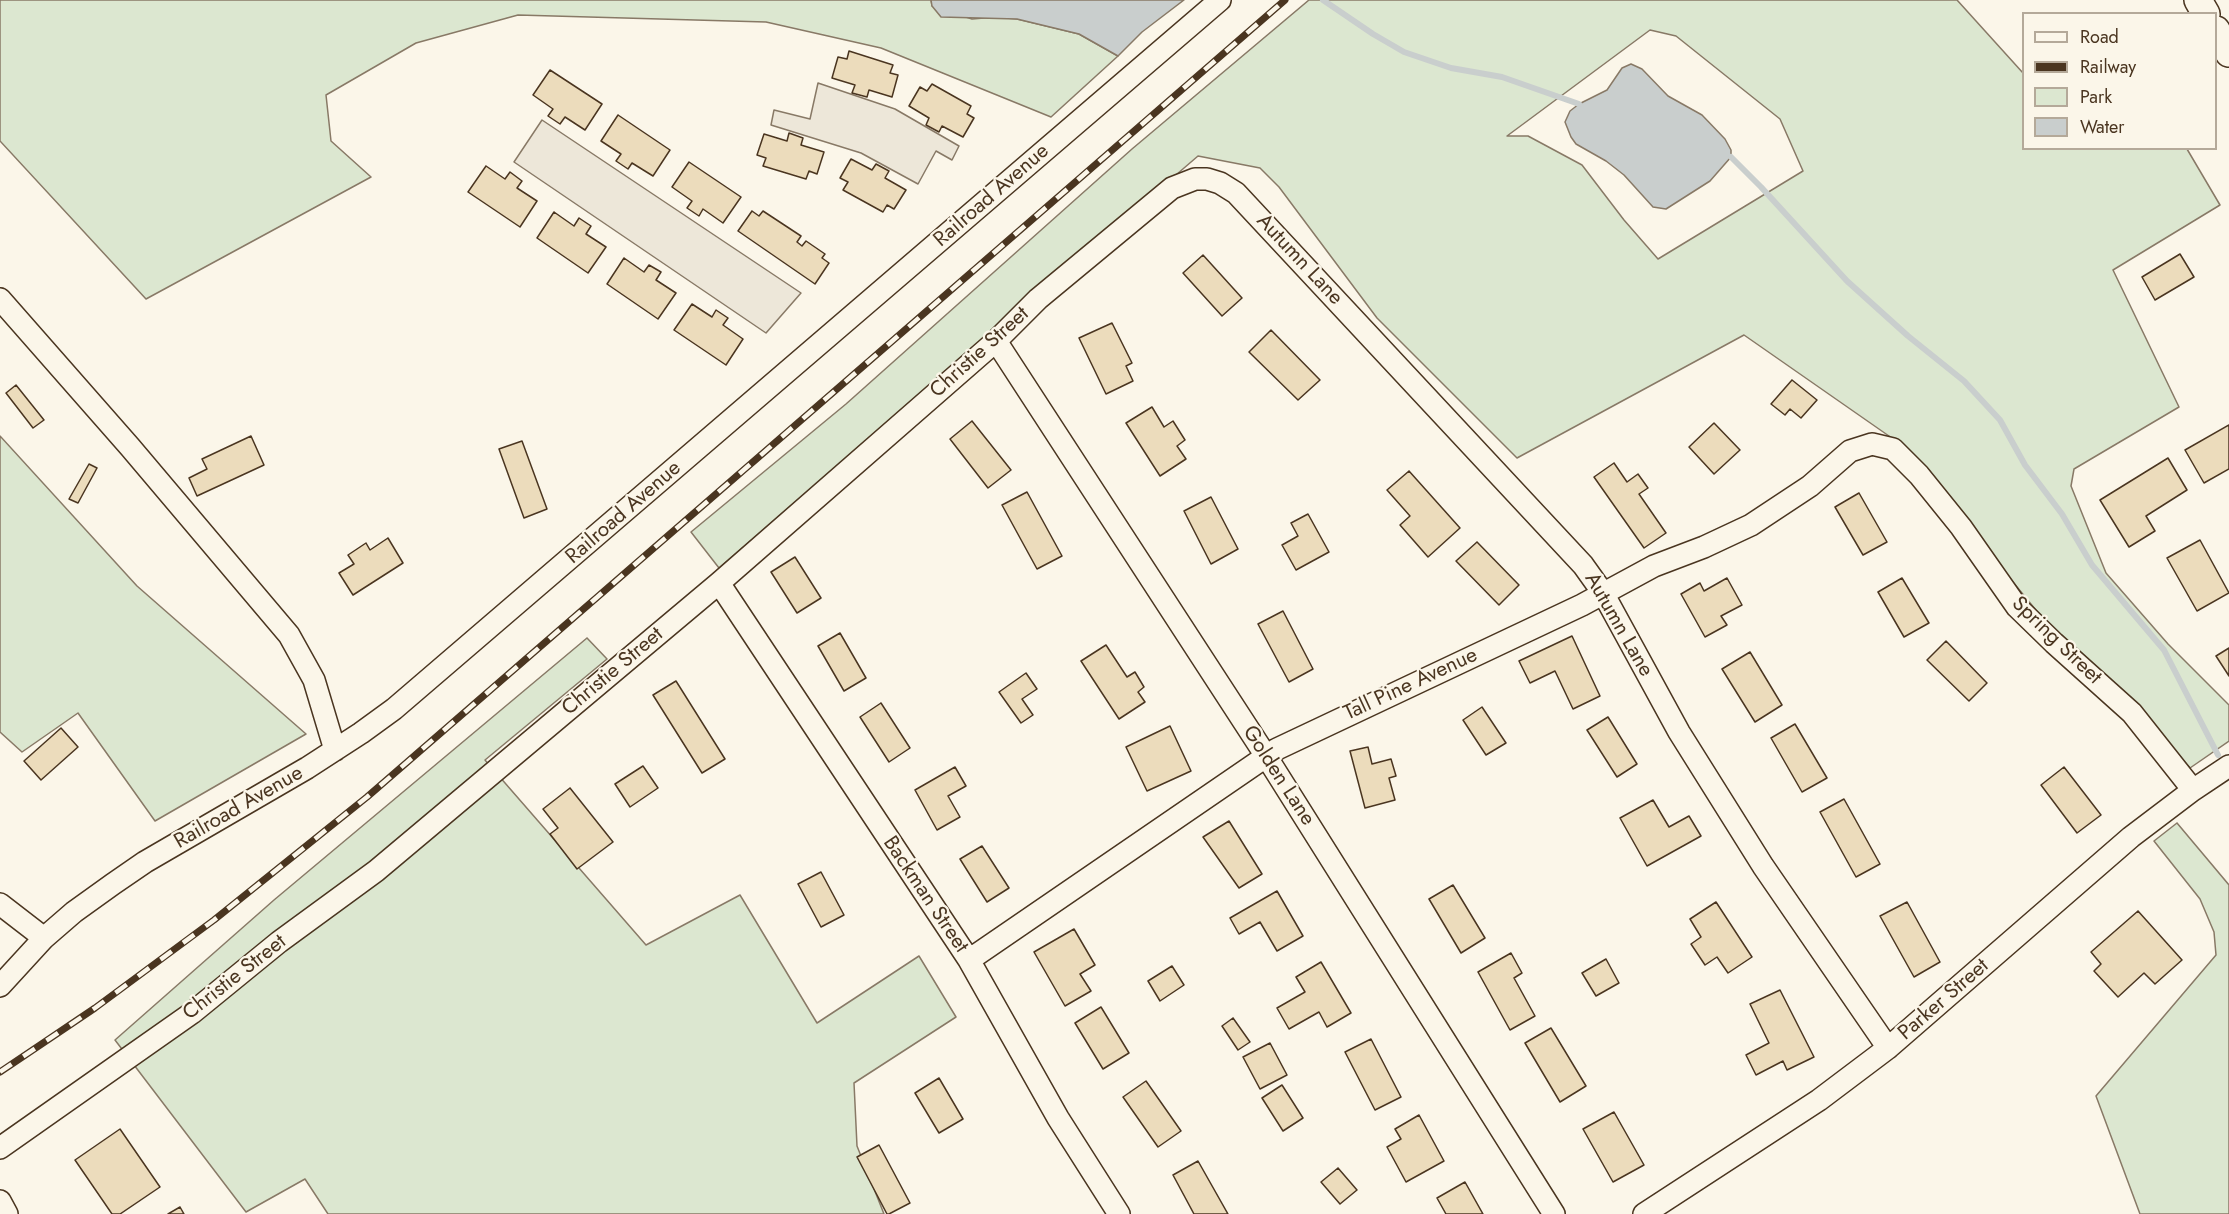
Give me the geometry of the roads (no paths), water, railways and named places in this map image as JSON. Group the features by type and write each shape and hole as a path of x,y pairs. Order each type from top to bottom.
{"main road":[{"path":"2217,32 2229,53"}],"street":[{"name":"Railroad Avenue","path":"0,986 44,938 74,912 145,862 265,794 394,709 1220,0"},
{"name":"Christie Street","path":"0,1148 192,1013 279,942 376,871 719,583 996,341 1038,299 1172,188 1195,180 1207,179"},
{"name":"Autumn Lane","path":"1207,179 1220,183 1236,193 1583,565 1603,593 1679,732 1763,866 1888,1048"},
{"path":"0,299 130,447 289,635 314,680 335,750"},
{"name":"Golden Lane","path":"996,341 1266,756 1554,1214"},
{"name":"Tall Pine Avenue","path":"969,960 1266,756 1287,744 1654,567 1704,548 1751,525 1803,491 1850,451 1872,444"},
{"name":"Spring Street","path":"1872,444 1893,449 1919,475 1948,510 2017,607 2132,713 2193,790"},
{"name":"Backman Street","path":"719,583 969,960 1058,1118 1119,1214"},
{"name":"Parker Street","path":"1644,1214 1809,1107 1888,1048 2131,837 2229,766"},
{"path":"0,904 44,938"},
{"path":"0,1201 7,1214"}],"water":[{"path":"931,0 1184,0 1142,32 1118,56 1079,34 1017,19 941,17 932,6"},
{"path":"1631,64 1642,69 1668,96 1702,115 1725,139 1731,150 1731,157 1710,181 1666,209 1653,207 1624,175 1606,161 1576,144 1565,122 1570,111 1607,90 1622,68"}],"waterway":[{"path":"1323,0 1404,52 1451,68 1502,77 1579,104"},
{"path":"1731,157 1847,281 1908,336 1964,381 2000,420 2025,465 2062,514 2092,565 2164,650 2218,755"}],"railway":[{"path":"0,1072 95,1008 214,920 367,797 1285,0"}]}
